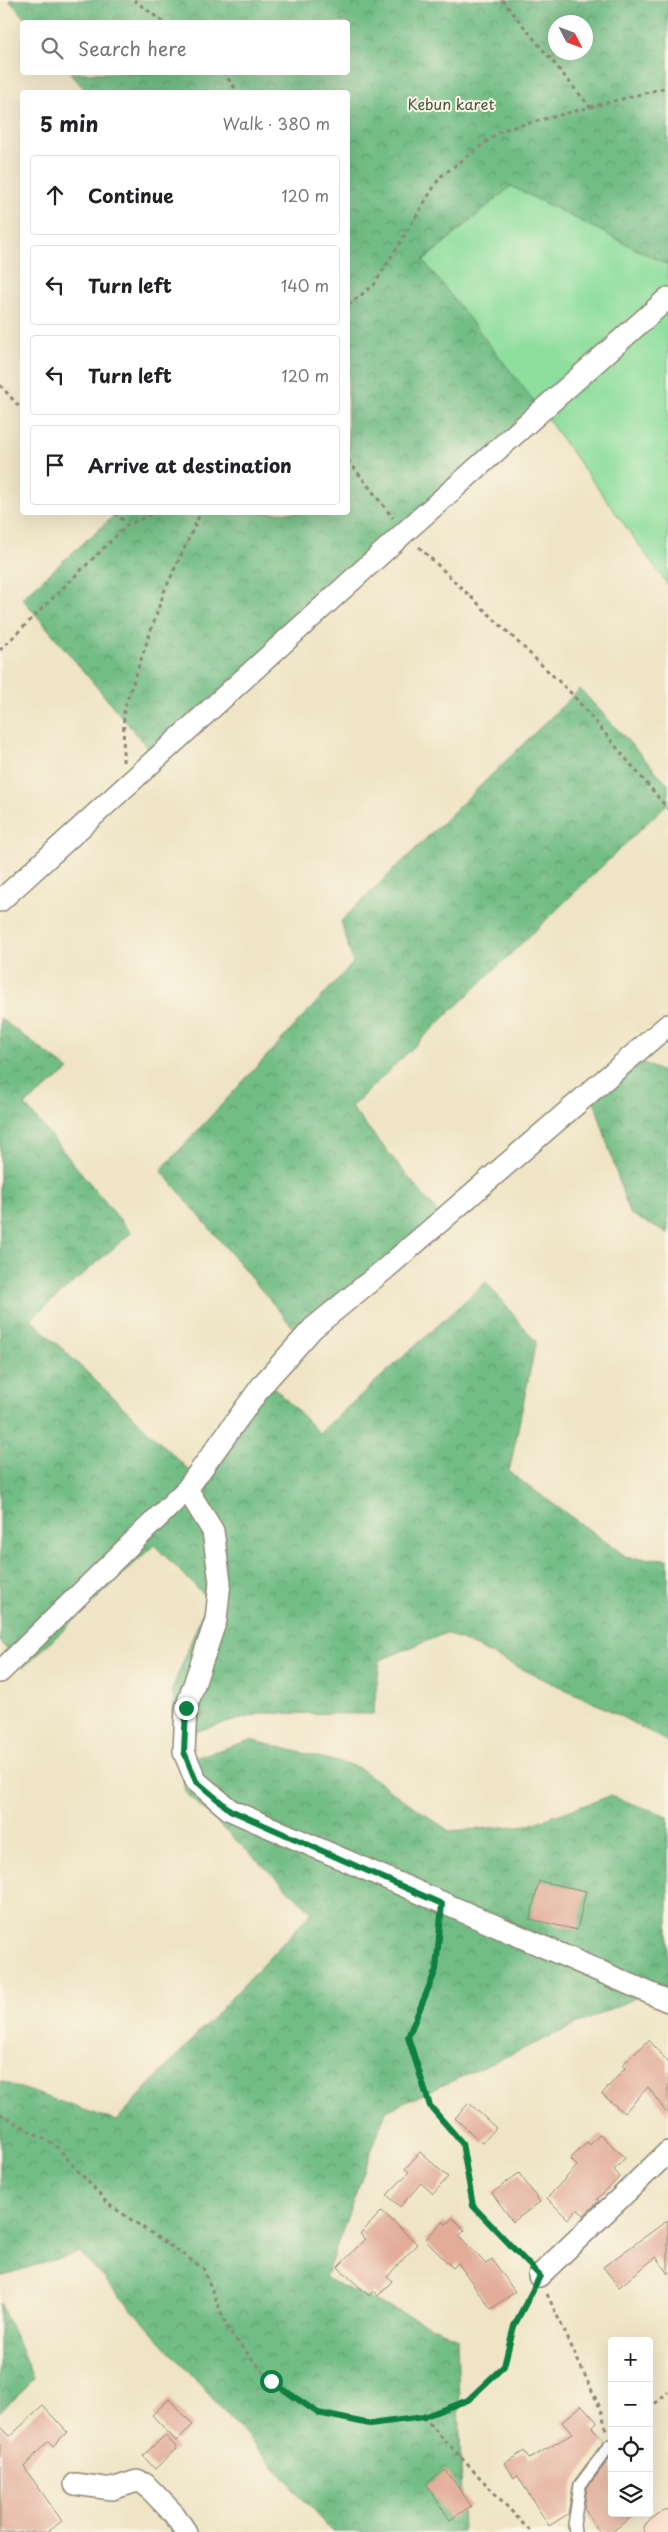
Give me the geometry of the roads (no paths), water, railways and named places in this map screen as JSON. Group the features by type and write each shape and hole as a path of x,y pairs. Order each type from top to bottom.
{"street":[{"path":"0,901 405,532 668,298"},
{"path":"0,1672 187,1489 263,1384 313,1328 384,1270 668,1025"},
{"path":"187,1489 213,1531 220,1582 216,1620 186,1708 184,1752 196,1781 230,1810 668,2001"},
{"path":"540,2276 668,2152"},
{"path":"75,2484 112,2490 136,2481 145,2484 174,2514 186,2532"},
{"path":"658,2532 668,2525"}],"lane":[{"path":"575,2532 574,2525 580,2485 608,2448"}],"park label":[{"name":"Kebun karet","path":"451,103"}]}
